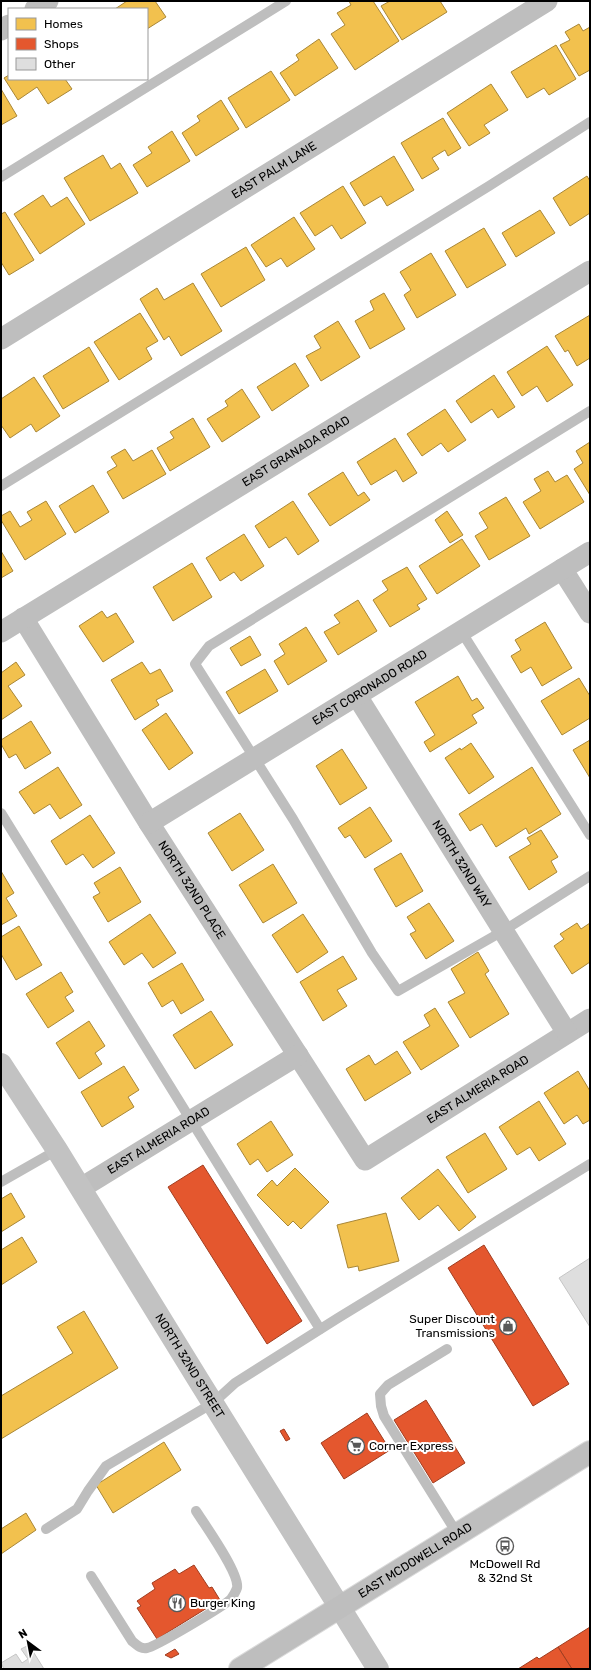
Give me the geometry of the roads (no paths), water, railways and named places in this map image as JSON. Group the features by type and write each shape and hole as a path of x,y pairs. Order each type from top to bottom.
{"main road":[{"name":"NORTH 32ND STREET","path":"5,1077 57,1150 81,1188 378,1669"},
{"name":"EAST MCDOWELL ROAD","path":"240,1669 590,1452"}],"street":[{"path":"37,8 48,1"},
{"name":"EAST PALM LANE","path":"1,339 547,1"},
{"name":"EAST GRANADA ROAD","path":"1,632 590,271"},
{"name":"EAST CORONADO ROAD","path":"149,823 590,552"},
{"path":"562,569 590,613"},
{"name":"NORTH 32ND PLACE","path":"23,618 149,823 365,1160"},
{"name":"NORTH 32ND WAY","path":"357,696 567,1033"},
{"name":"EAST ALMERIA ROAD","path":"365,1160 590,1019"},
{"name":"EAST ALMERIA ROAD","path":"81,1188 298,1055"}],"lane":[{"path":"1,177 286,1"},
{"path":"1,486 489,186 590,122"},
{"path":"590,411 209,646 195,664 293,819 372,953 398,991 504,931 590,876"},
{"path":"461,631 590,836"},
{"path":"1,813 190,1121 320,1329"},
{"path":"1,1182 57,1150"},
{"path":"46,1528 77,1509 106,1466 213,1404 234,1383 590,1164"},
{"path":"447,1349 388,1385 380,1394 384,1416 458,1535"},
{"path":"92,1576 132,1641 139,1647 148,1648 164,1641 222,1606 232,1598 237,1588 237,1580 196,1511"}],"place":[{"name":"Super Discount Transmissions","path":"508,1326"},
{"name":"Corner Express","path":"356,1446"},
{"name":"McDowell Rd & 32nd St","path":"505,1546"},
{"name":"Burger King","path":"177,1603"}]}
